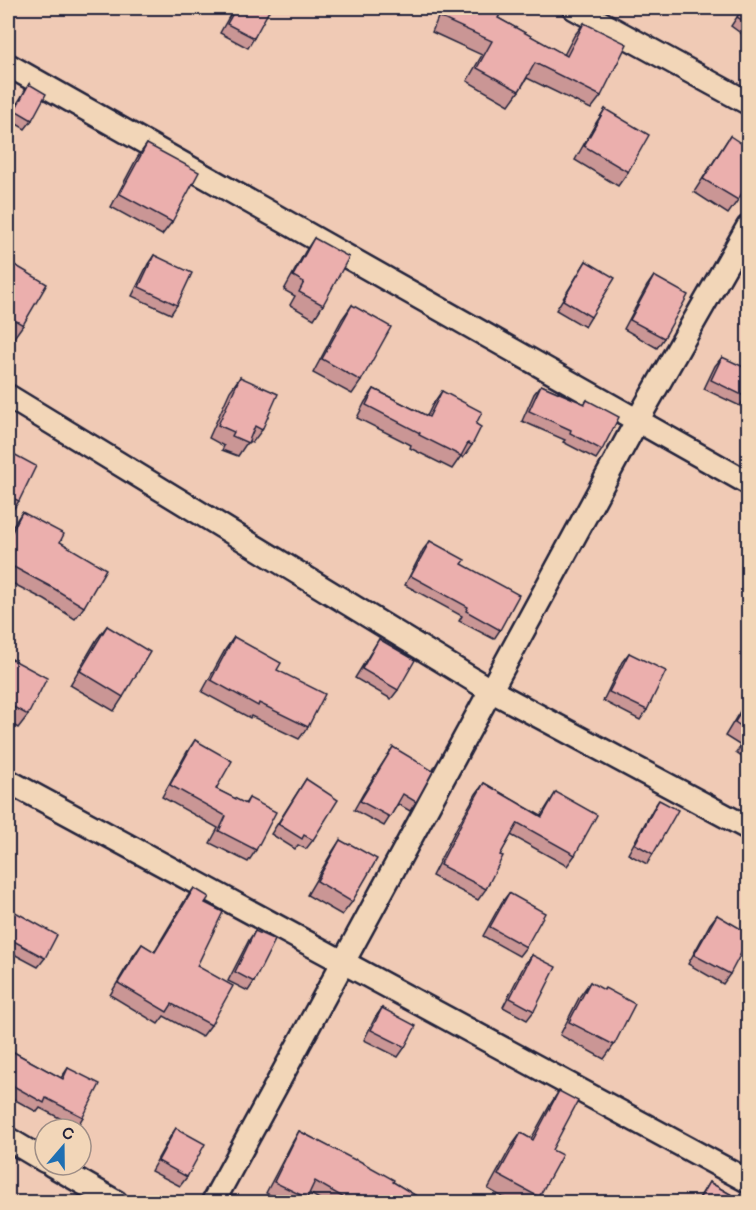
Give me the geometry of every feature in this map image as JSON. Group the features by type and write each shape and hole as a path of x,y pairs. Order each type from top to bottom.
{"street":[{"path":"574,8 748,103"},
{"path":"8,65 748,483"},
{"path":"213,1203 637,421 748,227"},
{"path":"8,396 490,690 748,828"},
{"path":"8,781 748,1181"},
{"path":"8,1138 33,1154"},
{"path":"72,1177 116,1203"}],"building":[{"path":"236,8 270,9 254,38 227,24"},
{"path":"446,8 503,8 498,18 567,56 584,23 627,44 601,96 535,63 519,91 477,68 492,41 441,18"},
{"path":"743,8 748,8 748,24 737,17"},
{"path":"29,84 46,94 32,120 15,110"},
{"path":"605,109 649,135 628,172 584,146"},
{"path":"730,136 748,148 748,183 738,200 703,179"},
{"path":"147,144 199,172 172,222 120,194"},
{"path":"314,238 349,257 323,305 299,292 304,282 293,276"},
{"path":"154,255 192,273 177,305 139,287"},
{"path":"8,261 47,284 23,325 10,317 8,321"},
{"path":"586,261 615,278 591,317 563,300"},
{"path":"654,276 688,295 664,338 630,320"},
{"path":"352,305 391,327 361,381 322,359"},
{"path":"722,357 748,369 746,397 711,380"},
{"path":"240,377 278,394 262,430 255,426 248,443 232,436 234,432 218,425"},
{"path":"541,385 585,404 587,400 619,417 602,450 570,433 571,430 529,411"},
{"path":"374,389 429,417 442,391 482,412 476,424 481,427 472,445 468,443 461,456 366,405"},
{"path":"8,451 36,466 19,501 8,496"},
{"path":"22,512 64,534 60,542 106,569 84,607 8,564 8,540"},
{"path":"430,541 465,560 462,564 519,595 500,630 466,611 468,607 411,576"},
{"path":"107,626 150,652 123,697 80,671"},
{"path":"234,637 281,663 277,670 325,694 308,727 259,703 258,706 211,680"},
{"path":"379,639 415,660 398,690 362,669"},
{"path":"629,653 666,671 647,710 609,692"},
{"path":"8,657 47,678 28,715 8,704"},
{"path":"748,700 748,731 735,722"},
{"path":"195,740 232,761 216,789 246,804 249,798 276,812 256,850 219,831 226,816 170,785"},
{"path":"393,747 433,771 416,802 403,794 390,817 360,801"},
{"path":"306,779 338,800 313,840 304,835 302,839 278,824"},
{"path":"484,783 542,817 556,792 597,815 575,855 518,823 500,855 503,856 486,889 440,865"},
{"path":"659,800 678,810 653,854 635,844"},
{"path":"340,840 377,859 352,902 317,881"},
{"path":"194,888 209,897 205,903 223,912 197,966 233,986 211,1025 172,1004 167,1012 118,983 142,944 155,952"},
{"path":"509,893 545,913 526,947 490,927"},
{"path":"8,908 57,935 45,958 8,938"},
{"path":"717,915 748,933 748,940 730,974 694,955"},
{"path":"255,931 275,940 254,982 235,972"},
{"path":"532,955 556,967 534,1011 510,998"},
{"path":"590,982 635,1004 614,1045 569,1022"},
{"path":"382,1008 416,1026 405,1047 371,1030"},
{"path":"8,1049 63,1079 68,1068 100,1084 83,1117 46,1098 44,1103 8,1083"},
{"path":"559,1091 578,1101 552,1150 562,1155 539,1197 498,1175 521,1133 533,1140"},
{"path":"176,1128 205,1144 187,1177 158,1161"},
{"path":"299,1131 394,1180 393,1182 428,1203 353,1203 315,1181 307,1198 274,1182"},
{"path":"709,1182 746,1203 697,1203"}]}
